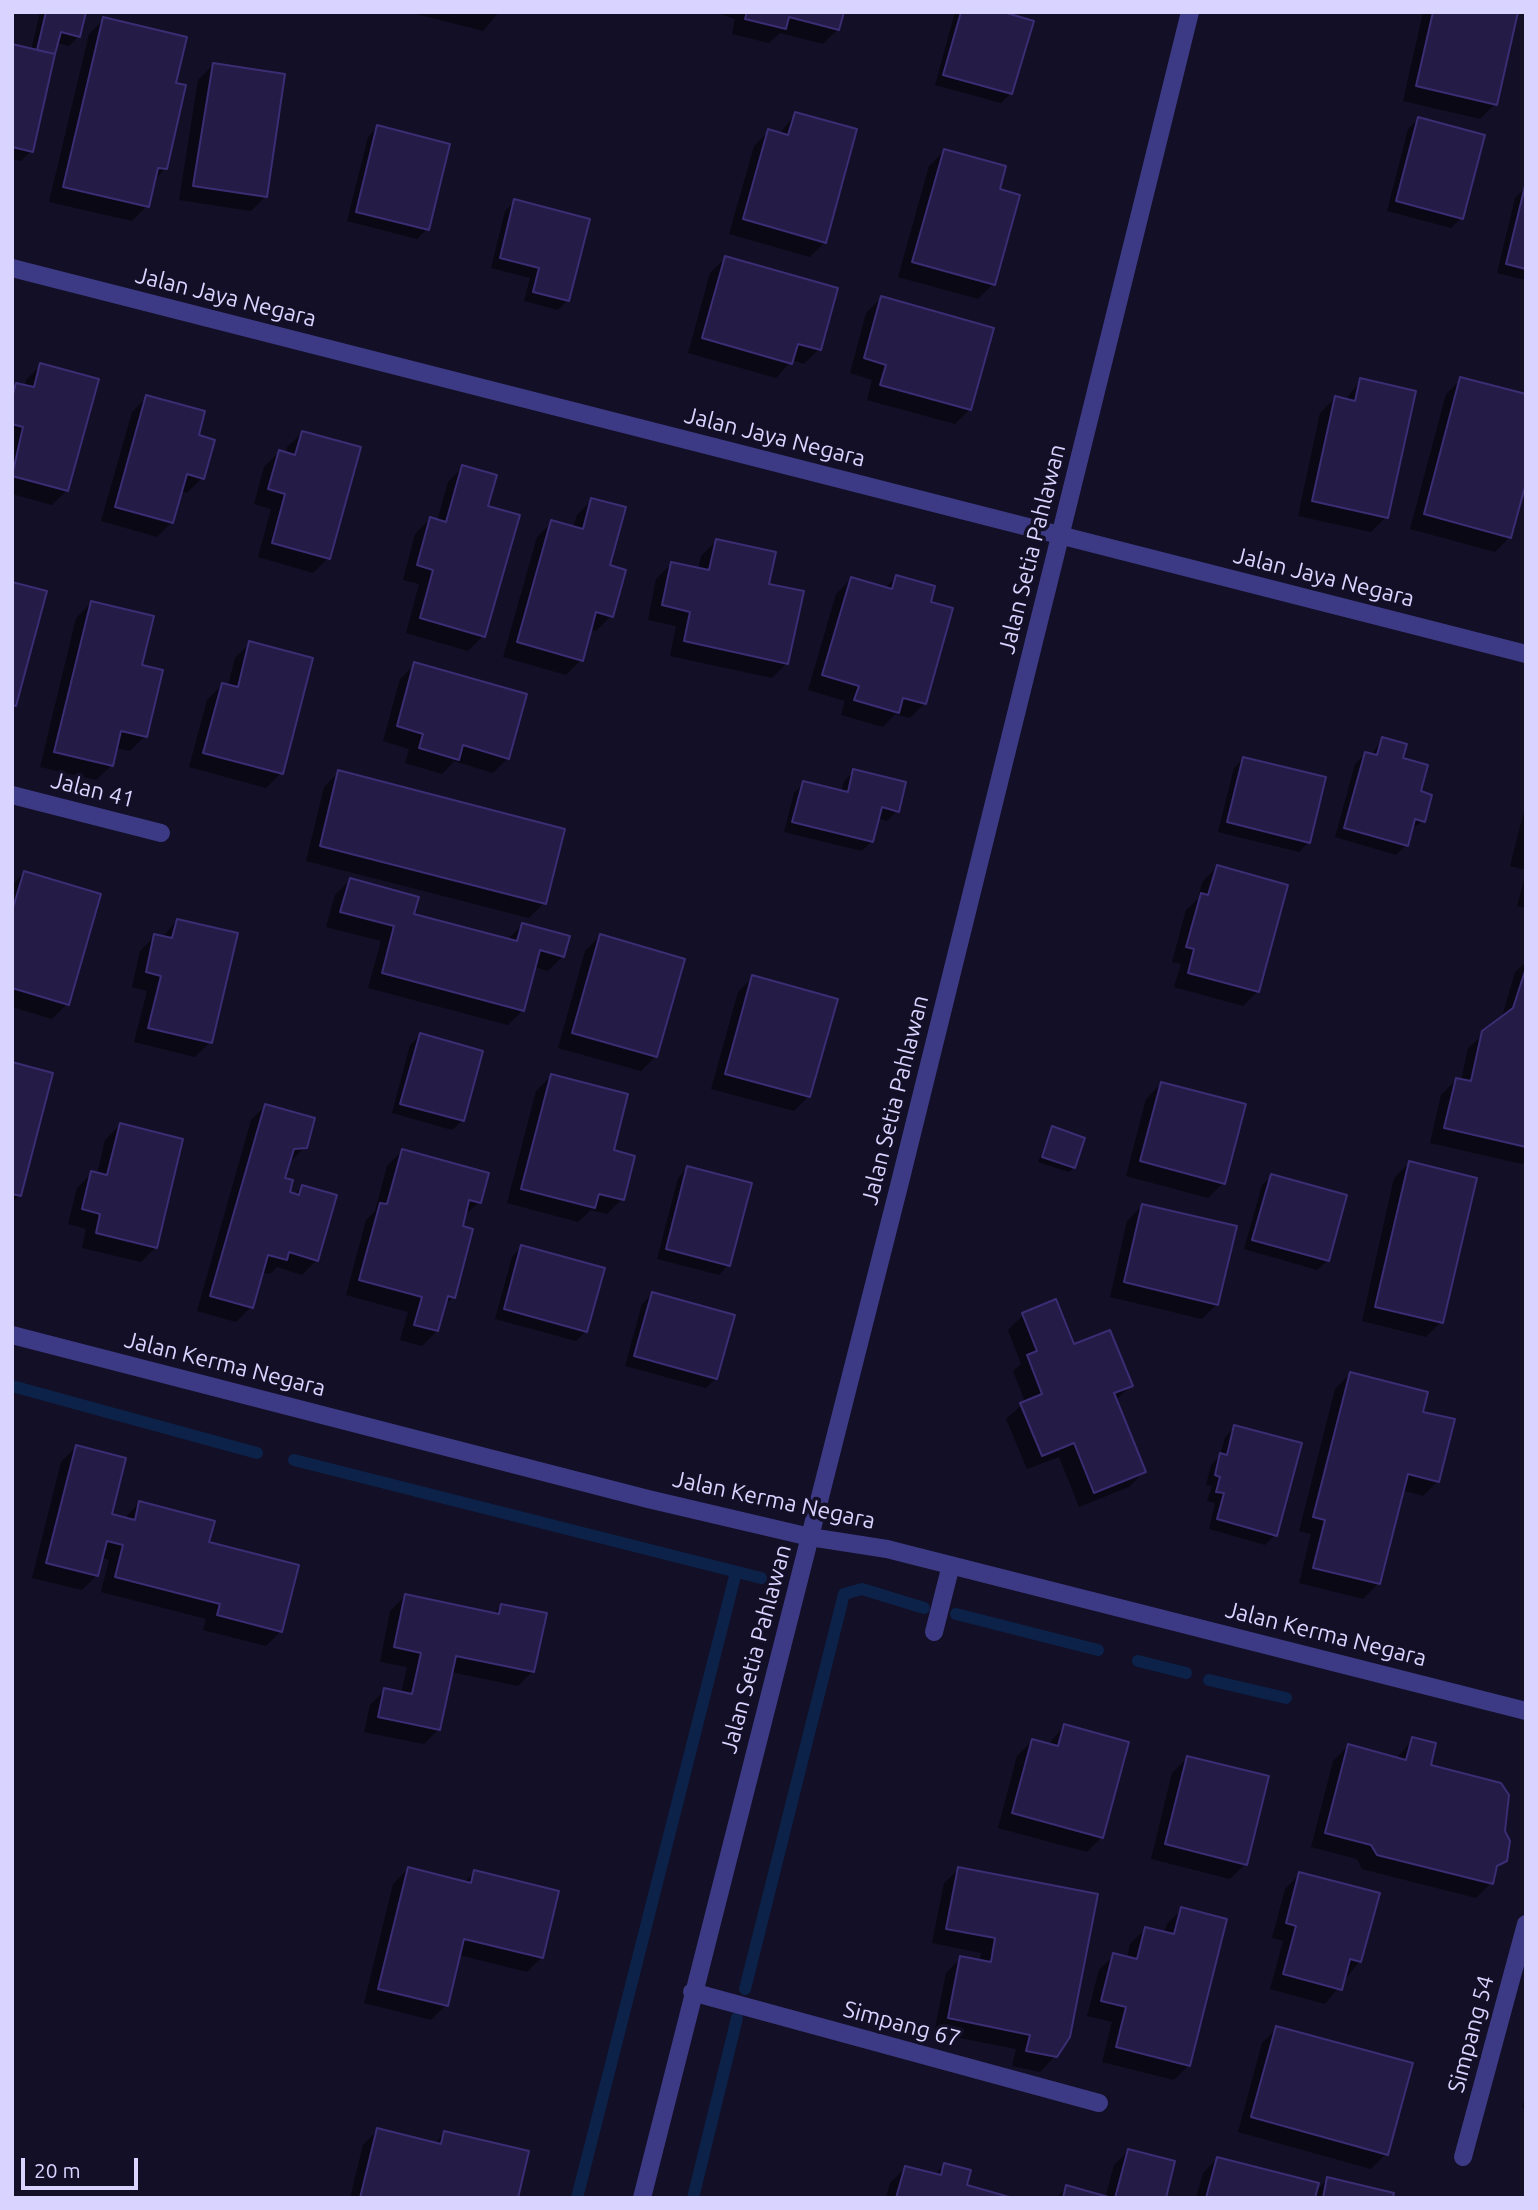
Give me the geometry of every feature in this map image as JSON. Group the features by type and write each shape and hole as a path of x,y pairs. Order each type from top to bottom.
{"street":[{"name":"Jalan Setia Pahlawan","path":"642,2198 1062,534 1190,12"},
{"name":"Jalan Jaya Negara","path":"12,268 1526,654"},
{"name":"Jalan 41","path":"12,795 162,833"},
{"name":"Jalan Kerma Negara","path":"12,1335 648,1499 810,1537 887,1549 951,1564 1526,1712"},
{"path":"934,1632 951,1564"},
{"name":"Simpang 54","path":"1462,2157 1526,1924"},
{"name":"Simpang 67","path":"692,1992 1099,2103"}],"building":[{"path":"46,12 86,12 80,37 61,32 55,54 37,50"},
{"path":"747,12 844,12 839,30 789,17 786,29 745,19"},
{"path":"961,12 1003,12 1034,21 1012,94 943,75"},
{"path":"1433,12 1518,12 1497,105 1416,86"},
{"path":"103,17 187,37 176,83 186,85 167,169 158,168 149,207 63,187"},
{"path":"12,44 55,54 33,152 12,147"},
{"path":"213,63 285,74 267,197 193,186"},
{"path":"795,112 857,129 826,243 743,219 768,129 788,135"},
{"path":"1418,117 1485,135 1463,219 1396,201"},
{"path":"377,125 450,144 429,230 356,212"},
{"path":"944,149 1006,166 1000,189 1020,195 995,285 912,262"},
{"path":"1526,187 1526,269 1506,264"},
{"path":"514,199 590,219 569,301 533,292 539,268 500,258"},
{"path":"725,256 838,288 821,350 798,344 792,364 702,338"},
{"path":"881,296 994,328 971,410 880,385 886,365 864,358"},
{"path":"40,363 99,379 68,491 12,476 23,427 12,424 12,398 16,383 34,387"},
{"path":"1460,377 1526,394 1526,483 1511,538 1424,514"},
{"path":"1360,378 1416,391 1388,518 1312,501 1335,396 1355,401"},
{"path":"146,395 205,411 199,435 215,440 204,479 187,474 173,523 115,507"},
{"path":"302,431 361,447 330,559 272,543 285,494 268,489 279,450 295,455"},
{"path":"462,465 497,475 488,506 520,515 485,637 420,618 433,570 417,565 430,517 446,522"},
{"path":"591,498 626,507 610,565 626,570 613,617 596,612 583,661 517,642 551,520 583,529"},
{"path":"716,539 776,552 769,584 804,591 788,664 684,641 690,612 662,605 671,562 709,570"},
{"path":"896,575 935,586 931,602 953,608 926,704 903,698 899,713 854,700 859,686 822,675 851,577 892,589"},
{"path":"12,582 47,591 16,706 12,705"},
{"path":"91,601 154,616 142,665 163,670 147,737 121,731 113,766 54,752"},
{"path":"249,641 313,658 283,774 203,753 222,683 238,687"},
{"path":"414,662 527,694 509,759 463,745 459,760 419,748 423,734 397,726"},
{"path":"1382,737 1407,744 1403,758 1428,765 1421,791 1432,795 1425,822 1415,819 1408,846 1344,828 1365,752 1377,755"},
{"path":"1243,757 1326,777 1310,843 1227,822"},
{"path":"853,769 906,782 899,812 882,807 873,842 792,822 803,781 848,792"},
{"path":"338,770 565,829 546,904 320,846"},
{"path":"1217,865 1288,885 1259,992 1188,973 1194,949 1186,947 1201,893 1208,895"},
{"path":"24,871 101,894 69,1005 12,988 12,911"},
{"path":"350,878 419,897 414,914 517,941 522,923 570,936 564,957 540,950 524,1011 382,973 394,926 340,912"},
{"path":"177,919 238,933 212,1043 148,1028 161,976 146,972 154,934 172,938"},
{"path":"600,934 685,959 657,1057 572,1033"},
{"path":"1526,968 1526,1147 1444,1128 1456,1078 1471,1081 1482,1031 1513,1008"},
{"path":"752,975 838,999 810,1097 725,1074"},
{"path":"420,1033 483,1051 464,1121 400,1104"},
{"path":"12,1062 53,1073 21,1196 12,1194"},
{"path":"551,1074 628,1094 614,1150 635,1156 624,1200 599,1194 595,1208 521,1189"},
{"path":"1161,1082 1246,1104 1225,1184 1140,1161"},
{"path":"265,1104 315,1118 307,1148 294,1149 285,1178 293,1180 290,1192 299,1195 302,1185 337,1195 318,1261 289,1252 287,1260 268,1255 253,1308 210,1296"},
{"path":"120,1123 183,1139 157,1248 96,1233 100,1214 82,1209 91,1171 107,1175"},
{"path":"1052,1126 1085,1138 1075,1168 1042,1157"},
{"path":"402,1149 489,1173 481,1203 469,1200 463,1226 473,1229 455,1298 448,1296 438,1331 414,1325 422,1297 359,1280 380,1203 387,1204"},
{"path":"1409,1161 1477,1178 1443,1323 1375,1307"},
{"path":"687,1166 752,1183 730,1266 666,1249"},
{"path":"1271,1174 1347,1195 1329,1261 1252,1240"},
{"path":"1142,1204 1237,1226 1218,1305 1124,1282"},
{"path":"521,1245 605,1268 587,1332 504,1309"},
{"path":"652,1292 735,1315 717,1379 634,1356"},
{"path":"1056,1299 1074,1344 1110,1330 1133,1386 1114,1393 1146,1472 1094,1493 1074,1443 1042,1456 1020,1403 1042,1394 1027,1355 1037,1351 1022,1313"},
{"path":"1350,1372 1428,1392 1423,1412 1455,1419 1439,1482 1408,1474 1380,1584 1313,1568 1325,1520 1313,1517"},
{"path":"1234,1425 1302,1443 1277,1536 1217,1519 1224,1493 1216,1492 1220,1477 1215,1475 1220,1453 1227,1455"},
{"path":"76,1445 126,1458 112,1514 135,1520 139,1501 215,1521 209,1542 299,1565 282,1632 217,1615 220,1604 115,1577 123,1545 107,1541 98,1576 46,1563"},
{"path":"405,1594 499,1614 501,1604 547,1613 534,1672 456,1656 440,1730 378,1717 384,1688 412,1694 421,1653 394,1647"},
{"path":"1064,1724 1129,1742 1103,1838 1012,1813 1032,1739 1058,1746"},
{"path":"1412,1737 1436,1743 1431,1765 1501,1783 1509,1795 1505,1831 1510,1841 1507,1861 1497,1866 1493,1884 1377,1855 1371,1845 1325,1833 1348,1744 1406,1760"},
{"path":"1187,1756 1269,1776 1247,1865 1165,1844"},
{"path":"408,1867 471,1883 474,1870 559,1891 543,1958 464,1939 448,2006 378,1989"},
{"path":"958,1867 1098,1894 1070,2037 1057,2057 1026,2051 1030,2035 948,2018 960,1956 991,1962 995,1938 946,1929"},
{"path":"1299,1872 1380,1893 1361,1962 1350,1959 1342,1990 1283,1974 1296,1926 1286,1923"},
{"path":"1181,1907 1227,1919 1190,2066 1116,2047 1126,2007 1101,2001 1113,1953 1137,1959 1145,1927 1174,1934"},
{"path":"1276,2026 1413,2063 1388,2155 1251,2117"},
{"path":"377,2128 441,2144 444,2131 529,2151 518,2198 360,2198"},
{"path":"1128,2149 1175,2161 1166,2198 1115,2198"},
{"path":"1217,2157 1319,2183 1315,2198 1206,2198"},
{"path":"944,2163 971,2170 967,2185 1013,2198 896,2198 905,2166 941,2175"},
{"path":"1327,2177 1394,2193 1393,2198 1323,2198"},
{"path":"1066,2185 1112,2198 1063,2198"}],"waterway":[{"path":"12,1386 257,1453"},
{"path":"294,1460 761,1578"},
{"path":"577,2198 736,1572"},
{"path":"745,1989 844,1594 862,1589 924,1608"},
{"path":"956,1614 1098,1650"},
{"path":"1138,1661 1186,1673"},
{"path":"1209,1680 1286,1698"},
{"path":"693,2198 737,2018"}]}
